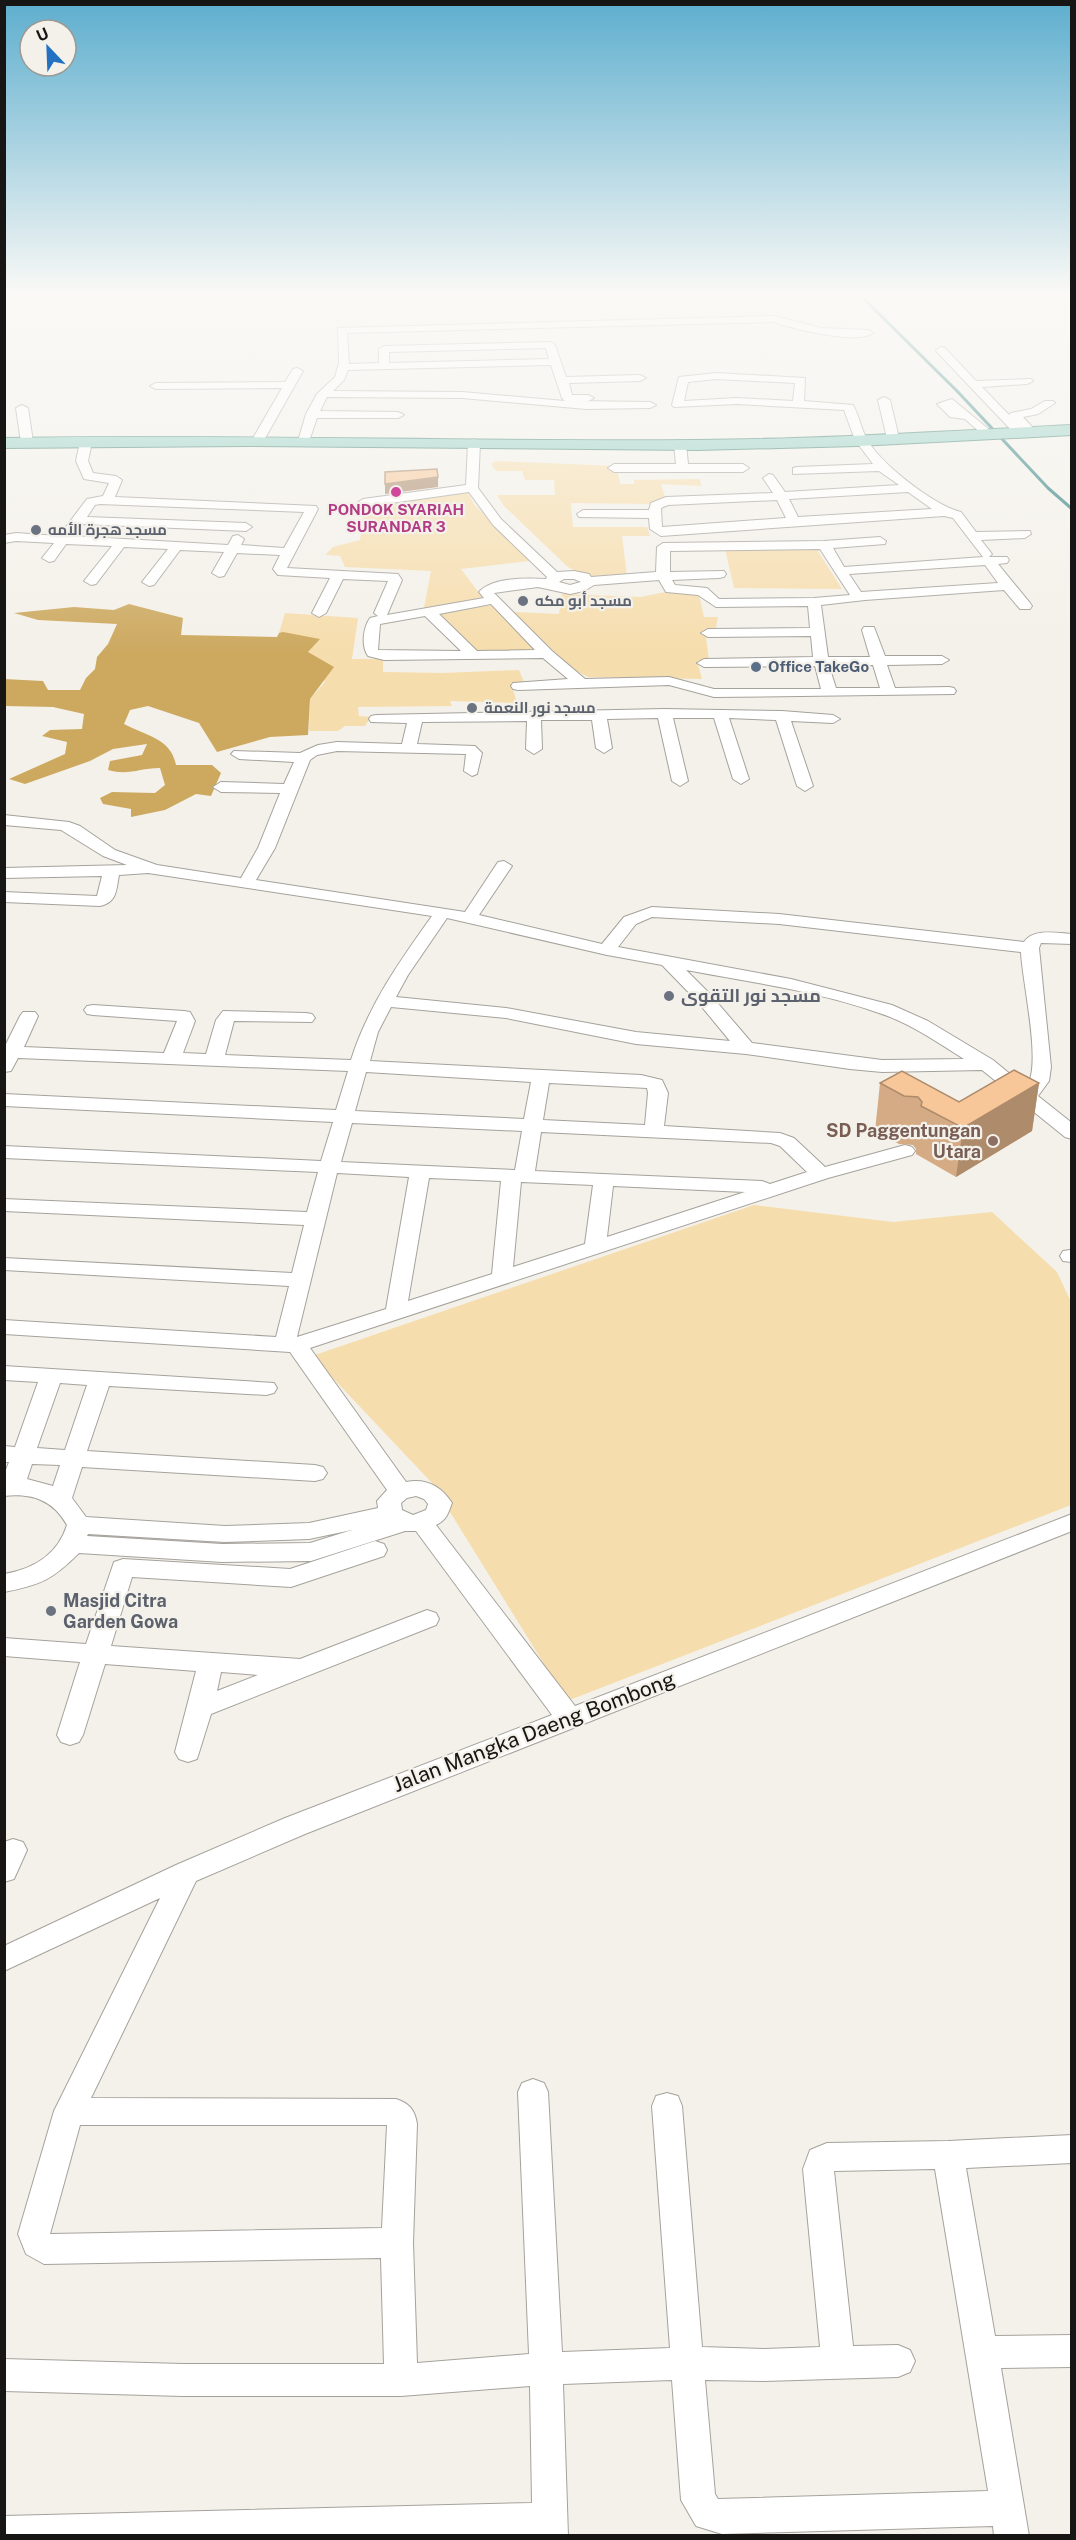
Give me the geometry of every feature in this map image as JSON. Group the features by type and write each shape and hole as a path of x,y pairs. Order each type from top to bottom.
{"main road":[{"path":"4,443 258,440 479,448 680,444 864,444 893,438 1071,430"}],"street":[{"path":"23,416 27,442"},
{"path":"258,440 271,416"},
{"path":"304,441 312,416"},
{"path":"852,416 864,444 877,467 912,488 944,512"},
{"path":"888,416 893,438"},
{"path":"968,416 989,433"},
{"path":"1005,416 1021,432"},
{"path":"1015,416 1021,432"},
{"path":"86,442 82,461 88,476 116,480 108,500"},
{"path":"680,444 682,468"},
{"path":"479,448 472,488 498,522 558,579"},
{"path":"479,448 483,486 493,502 558,579 561,588 584,587 588,581"},
{"path":"797,471 877,467"},
{"path":"876,490 877,467"},
{"path":"614,468 743,468"},
{"path":"769,477 794,521"},
{"path":"363,503 472,488"},
{"path":"912,488 781,496 721,508 658,531 654,514 655,506 666,501 721,508 794,521 944,512 957,515 992,558 1007,586 1025,606"},
{"path":"49,558 91,502 108,500 312,510 288,552 280,569 282,572 395,578 381,613"},
{"path":"219,573 259,506"},
{"path":"583,514 654,514"},
{"path":"78,520 246,527"},
{"path":"973,536 1025,534"},
{"path":"4,539 16,537 288,552"},
{"path":"880,541 825,546 660,542 663,576 671,589 702,591 714,602 853,600 859,596 1007,586"},
{"path":"92,581 120,544"},
{"path":"825,546 859,596"},
{"path":"149,582 176,547"},
{"path":"840,571 992,558"},
{"path":"581,683 547,654 493,600 486,592 488,589 584,577 588,581 719,574"},
{"path":"319,614 338,575"},
{"path":"493,600 373,622 371,650 373,653 384,656 547,654"},
{"path":"814,602 821,662 829,691 826,693"},
{"path":"429,612 473,655"},
{"path":"868,630 889,692"},
{"path":"708,633 819,632"},
{"path":"704,663 942,660"},
{"path":"518,686 669,681 714,693 950,691"},
{"path":"664,713 680,781"},
{"path":"720,713 741,779"},
{"path":"376,719 720,713 833,719"},
{"path":"599,714 604,748"},
{"path":"782,715 805,786"},
{"path":"534,716 534,749"},
{"path":"408,749 416,718"},
{"path":"246,882 261,863 269,847 303,758 313,750 327,747 470,749 474,753 472,771"},
{"path":"239,754 303,758"},
{"path":"221,787 290,789"},
{"path":"4,820 63,825 74,829 109,853 154,870"},
{"path":"469,918 504,866"},
{"path":"4,873 154,870 246,882 443,912 607,950 791,984 886,1010 922,1024 987,1064 1071,1133"},
{"path":"4,897 100,901 107,897 111,871"},
{"path":"400,1491 291,1344 300,1280 357,1066 369,1032 384,1001 443,912"},
{"path":"607,950 626,922 638,914 652,912 779,919 1030,948"},
{"path":"1028,1096 1040,1083 1041,1058 1032,991 1030,948 1033,941 1038,938 1071,939"},
{"path":"668,962 703,997 746,1048"},
{"path":"384,1001 506,1013 645,1039 746,1048 882,1066 987,1064"},
{"path":"93,1010 184,1016 186,1021 171,1059"},
{"path":"214,1060 225,1020 229,1015 306,1018"},
{"path":"29,1016 8,1060 214,1060 641,1081 655,1084 658,1093 654,1130"},
{"path":"502,1276 518,1177 533,1125 541,1077"},
{"path":"4,1100 781,1138 821,1174"},
{"path":"4,1328 291,1344 396,1312 777,1187 905,1151"},
{"path":"4,1152 604,1181 777,1187"},
{"path":"396,1312 420,1172"},
{"path":"595,1246 604,1181"},
{"path":"4,1205 317,1219"},
{"path":"4,1264 300,1280"},
{"path":"4,1373 266,1388"},
{"path":"4,1583 26,1579 49,1568 76,1534 73,1513 60,1498 39,1489 8,1487 14,1454 52,1376"},
{"path":"60,1498 102,1378"},
{"path":"14,1454 315,1473"},
{"path":"76,1534 311,1552 405,1520 436,1515 440,1503 432,1493 417,1488 400,1491 389,1502 405,1520 570,1719"},
{"name":"Jalan Mangka Daeng Bombong","path":"4,1959 186,1873 295,1826 1071,1522"},
{"path":"70,1736 123,1568 291,1578 375,1550"},
{"path":"200,1708 427,1618"},
{"path":"4,1647 302,1669"},
{"path":"188,1752 211,1663"},
{"path":"186,1873 69,2111 34,2234 37,2244 44,2249 397,2244"},
{"path":"4,2534 549,2528 546,2368 533,2092"},
{"path":"667,2106 698,2500 708,2514 722,2517 1010,2522 984,2352 948,2155"},
{"path":"69,2111 396,2112 402,2117 397,2244 401,2380"},
{"path":"838,2362 818,2169 821,2160 826,2157 948,2155 1071,2149"},
{"path":"984,2352 1071,2351"},
{"path":"4,2375 183,2380 401,2380 546,2368 687,2363 764,2365 898,2361"}],"shaded area":[{"path":"496,461 617,466 620,484 634,484 634,480 700,479 701,486 661,484 665,497 653,504 571,503 573,527 647,527 650,536 622,536 627,576 588,577 568,567 504,506 497,495 555,495 554,480 525,480 522,471 496,471 491,464"},
{"path":"467,490 474,504 529,561 461,569 485,601 424,608 431,571 345,567 340,556 325,555 333,547 360,540 363,516 385,511 388,502"},
{"path":"816,548 842,589 734,588 725,549"},
{"path":"665,592 699,595 704,617 718,617 714,637 706,638 709,660 697,661 702,679 588,677 572,669 514,612 559,614 562,594 641,597"},
{"path":"129,604 183,618 181,635 277,637 283,632 320,639 308,652 334,667 310,699 308,735 270,737 217,752 199,723 148,706 130,710 124,724 163,743 169,749 176,765 212,765 221,773 211,796 196,794 165,810 131,817 131,809 103,804 100,798 112,792 155,793 165,785 160,768 128,772 108,770 110,761 142,755 147,744 113,749 90,761 25,784 9,779 65,754 67,742 42,736 50,730 82,729 84,714 53,707 5,706 4,679 43,681 48,690 80,690 86,678 95,669 97,657 108,644 117,624 38,620 14,613 74,607 114,610"},
{"path":"493,605 537,651 477,652 437,613"},
{"path":"285,613 358,618 352,659 383,659 383,672 442,673 519,670 524,682 511,683 517,703 450,701 452,706 358,707 359,716 371,717 365,726 345,726 338,731 309,731 310,699 325,682 308,652 319,639 279,633"},
{"path":"754,1205 893,1222 992,1212 1057,1272 1071,1302 1071,1505 567,1701 432,1483 312,1356"}],"building":[{"path":"437,469 438,477 385,484 385,472"},
{"path":"1014,1070 1039,1083 963,1128 921,1106 922,1102 918,1097 904,1096 880,1083 902,1071 959,1102"}],"waterway":[{"path":"980,416 1048,488 1072,509"}],"place":[{"name":"PONDOK SYARIAH SURANDAR 3","path":"396,492"},
{"name":"مسجد هجرة الأمه","path":"36,530"},
{"name":"مسجد أبو مكه","path":"523,601"},
{"name":"Office TakeGo","path":"756,667"},
{"name":"مسجد نور النعمة","path":"472,708"},
{"name":"مسجد نور التقوى","path":"669,996"},
{"name":"SD Paggentungan Utara","path":"993,1141"},
{"name":"Masjid Citra Garden Gowa","path":"51,1611"}]}
